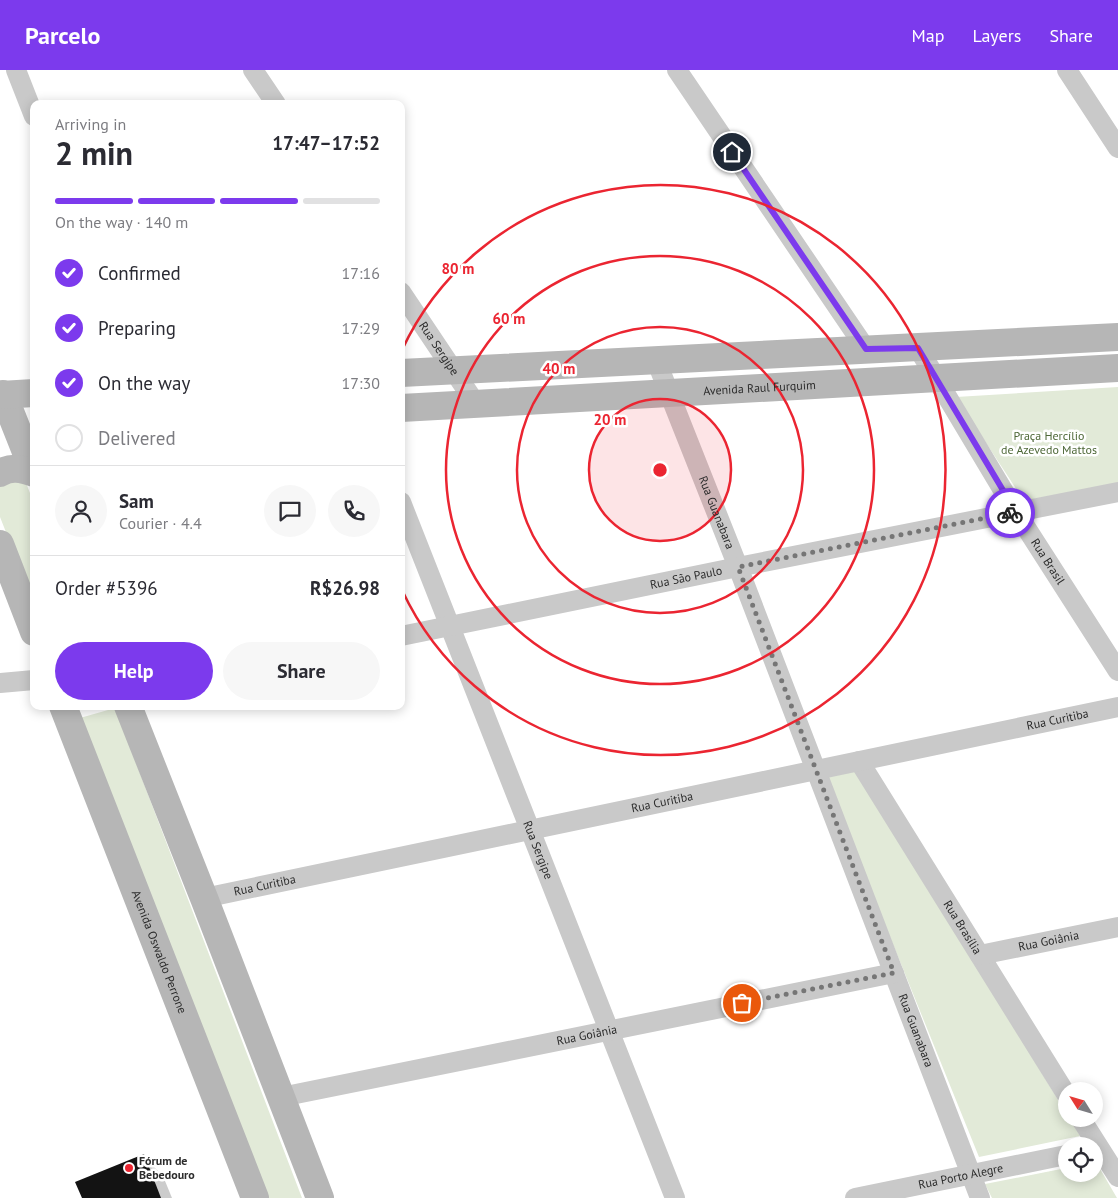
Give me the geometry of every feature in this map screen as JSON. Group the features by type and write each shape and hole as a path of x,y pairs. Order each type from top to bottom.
{"main road":[{"path":"405,373 1118,337"},
{"name":"Avenida Raul Furquim","path":"405,408 1118,368"},
{"path":"30,393 2,394 30,462"},
{"path":"0,473 6,469 22,468 30,471"},
{"path":"0,544 30,622"},
{"name":"Avenida Oswaldo Perrone","path":"64,710 256,1198"},
{"path":"130,710 320,1198"}],"street":[{"path":"16,70 30,106"},
{"path":"253,70 273,100"},
{"path":"677,70 866,349"},
{"path":"1067,70 1118,148"},
{"name":"Rua Sergipe","path":"405,298 476,404"},
{"name":"Rua Brasil","path":"918,348 1016,512 1118,671"},
{"name":"Rua Guanabara","path":"656,360 738,567 980,1198"},
{"name":"Rua São Paulo","path":"405,635 1118,492"},
{"name":"Rua Sergipe","path":"405,512 675,1198"},
{"path":"0,683 30,680"},
{"name":"Rua Curitiba","path":"204,898 1118,707"},
{"name":"Rua Brasília","path":"859,761 1059,1082"},
{"name":"Rua Goiânia","path":"980,955 1118,927"},
{"name":"Rua Goiânia","path":"281,1097 894,973"},
{"path":"1089,1128 1104,1147 1118,1178"},
{"name":"Rua Porto Alegre","path":"854,1198 1058,1157"}],"green space":[{"name":"Praça Hercílio de Azevedo Mattos","path":"1118,387 1118,483 1024,501 956,397"},
{"path":"16,458 30,493 30,593 0,517 0,463"},
{"path":"108,710 116,710 302,1198 264,1198 80,718"},
{"path":"859,771 1058,1100 1058,1128 1075,1128 1080,1136 1058,1137 1058,1141 979,1157 825,776"},
{"path":"1058,1170 1058,1182 1103,1182 1103,1174 1117,1198 992,1198 985,1184"}],"building":[{"name":"Fórum de Bebedouro","path":"144,1154 161,1198 82,1198 75,1182"}],"way so far":[{"path":"742,1003 894,973 738,567 1010,513"}],"place":[{"name":"Fórum de Bebedouro","path":"129,1168"}],"route":[{"path":"732,152 866,349 918,348 1016,512 1010,513"}]}
